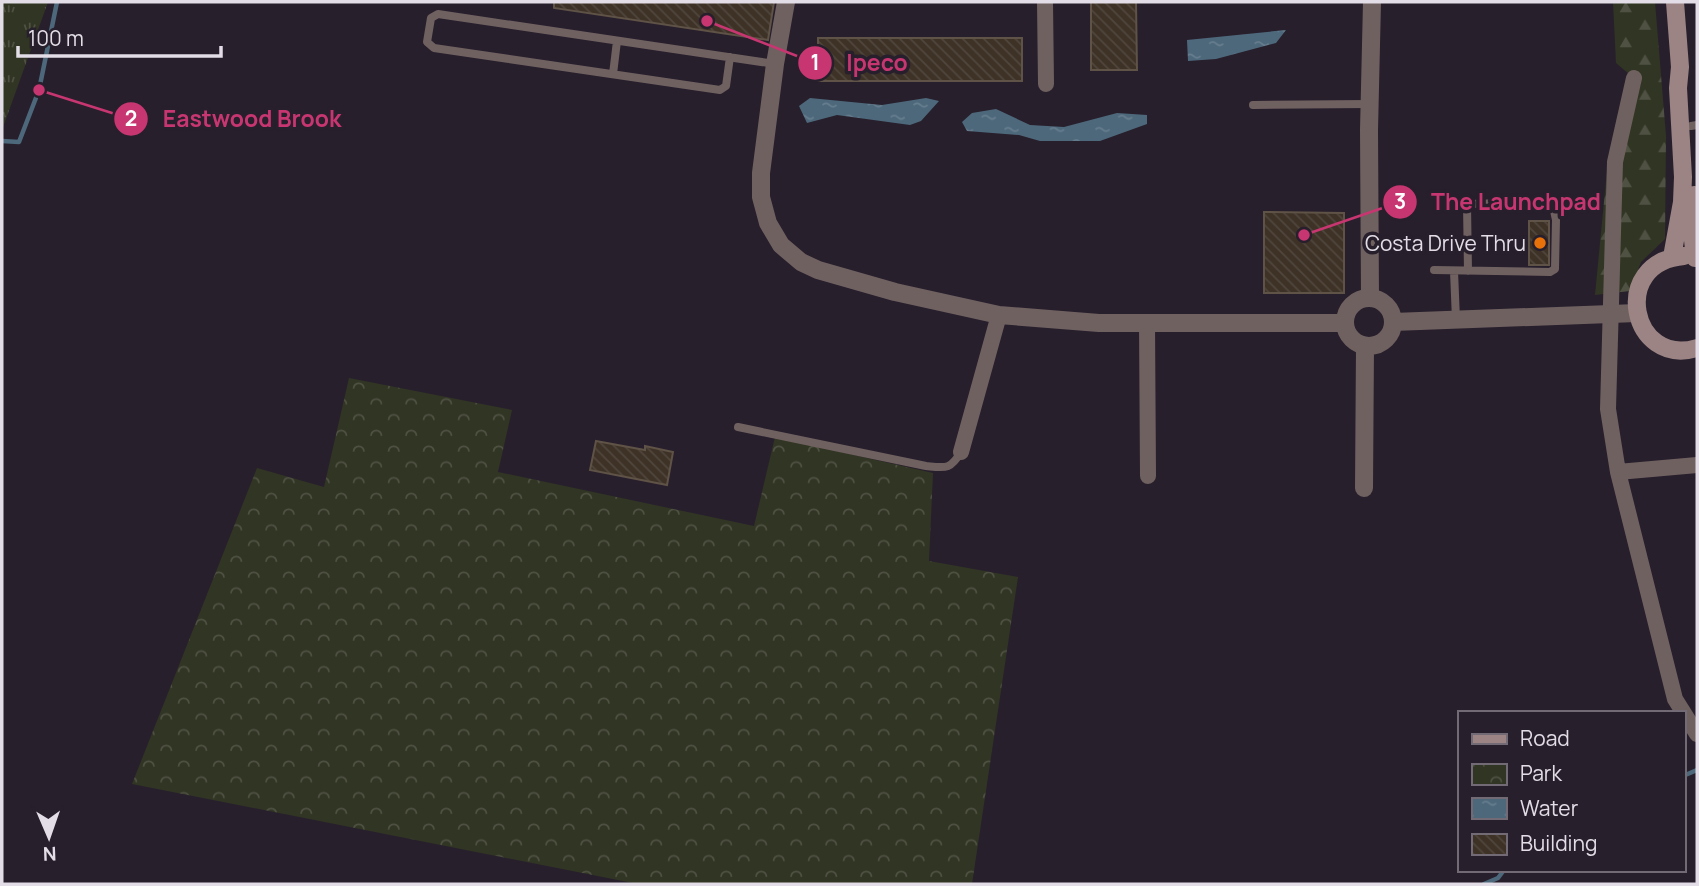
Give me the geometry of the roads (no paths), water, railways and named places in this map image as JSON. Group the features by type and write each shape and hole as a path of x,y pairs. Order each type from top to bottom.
{"main road":[{"path":"1672,257 1682,202 1678,88 1680,67 1675,2"},
{"path":"1680,67 1687,87 1694,125 1691,222 1696,258 1672,257 1657,264 1645,275 1638,289 1636,304 1637,313 1647,334 1659,344 1695,355"}],"street":[{"path":"786,2 761,173 761,197 768,223 781,245 801,262 818,270 895,292 999,315 1099,323 1345,323"},
{"path":"1045,2 1046,84"},
{"path":"1370,298 1373,2"},
{"path":"1634,78 1615,162 1608,409 1618,472 1675,699 1683,711"},
{"path":"1370,298 1383,302 1389,308 1393,322 1388,338 1381,343 1365,346 1351,338 1345,316 1354,303 1370,298"},
{"path":"1393,322 1637,313"},
{"path":"961,452 999,315"},
{"path":"1147,322 1148,476"},
{"path":"1364,488 1365,346"},
{"path":"1618,472 1697,465"},
{"path":"1685,715 1697,734"}],"lane":[{"path":"730,57 726,86 720,90 434,48 428,42 429,22 430,18 438,14 617,41 730,57 775,64"},
{"path":"613,74 617,41"},
{"path":"1253,105 1370,104"},
{"path":"1434,270 1454,271 1550,272 1555,269 1556,220 1553,211 1545,202 1467,204 1468,271"},
{"path":"1454,271 1456,320"},
{"path":"738,427 926,466 945,468 954,463 961,452"}],"water":[{"path":"1286,30 1276,43 1216,59 1188,61 1187,40"},
{"path":"810,98 882,105 926,98 939,101 921,121 910,125 837,115 807,123 799,106"},
{"path":"996,109 1030,125 1064,127 1117,113 1147,115 1147,124 1100,141 1040,141 1019,135 967,131 962,122 972,113"}],"waterway":[{"path":"2,141 19,142 39,90 57,2"},
{"path":"1685,775 1697,770"},
{"path":"1484,884 1498,878 1502,872"}],"place":[{"name":"Ipeco","path":"707,21"},
{"name":"Eastwood Brook","path":"39,90"},
{"name":"The Launchpad","path":"1304,235"},
{"name":"Costa Drive Thru","path":"1540,243"}]}
